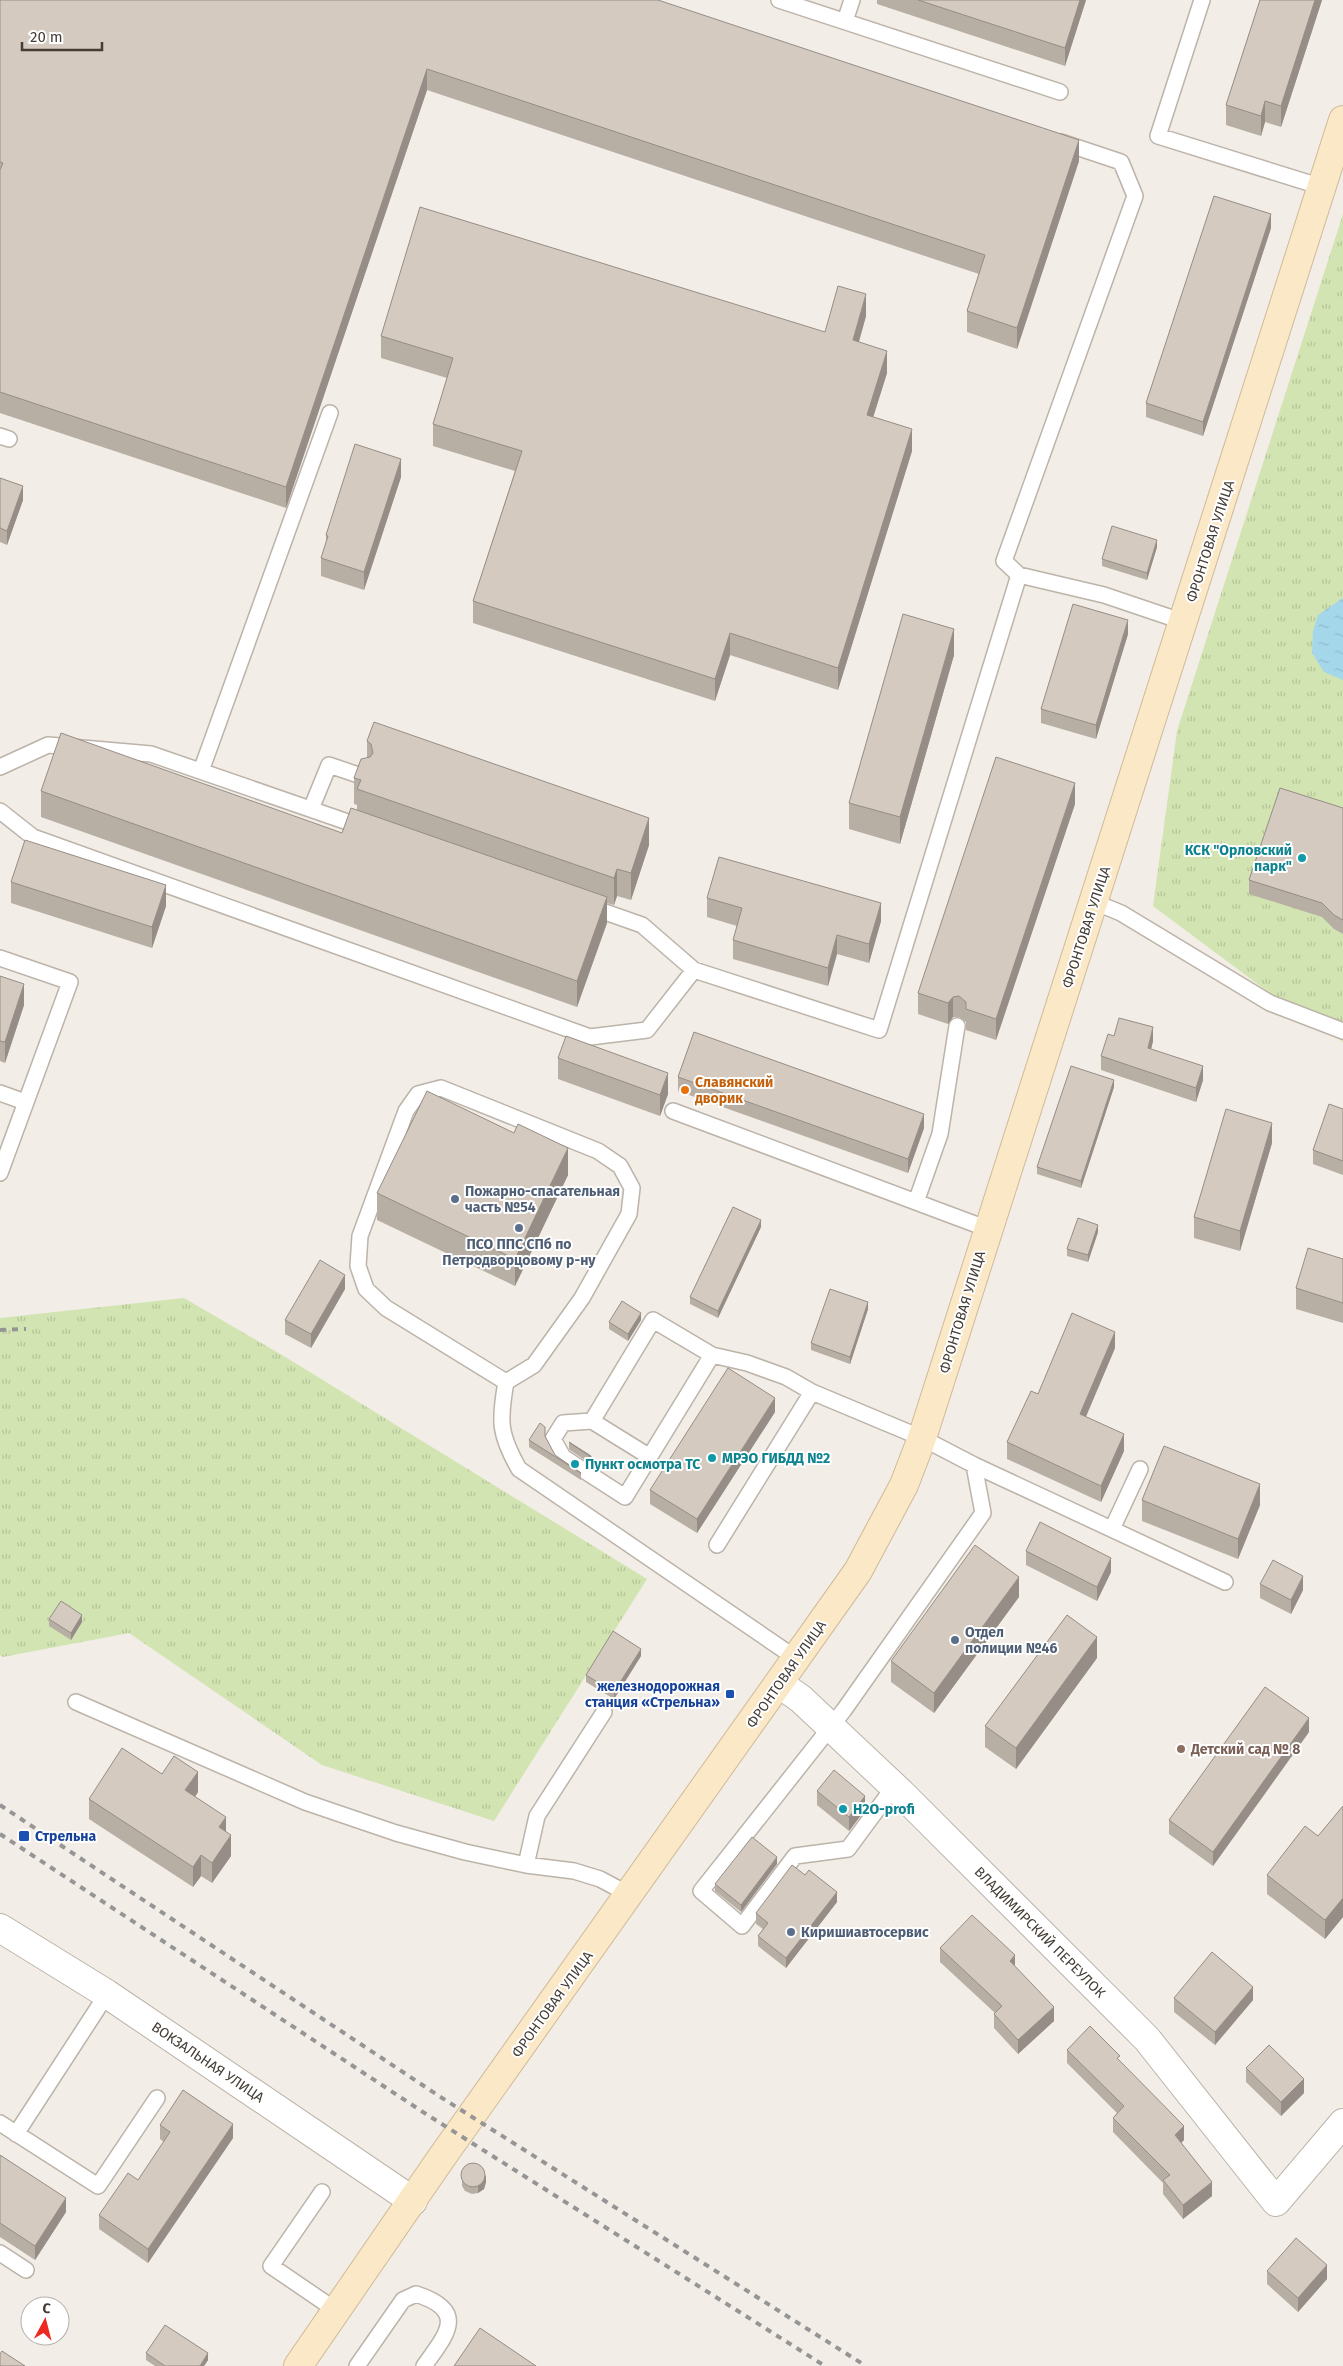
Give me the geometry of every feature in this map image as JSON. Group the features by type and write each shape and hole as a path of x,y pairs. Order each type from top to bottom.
{"main road":[{"name":"ФРОНТОВАЯ УЛИЦА","path":"298,2366 412,2201 780,1684 858,1571 904,1485 922,1438 1343,120"}],"street":[{"name":"ВЛАДИМИРСКИЙ ПЕРЕУЛОК","path":"780,1684 801,1699 830,1726 1147,2039 1276,2202 1343,2123"},
{"name":"ВОКЗАЛЬНАЯ УЛИЦА","path":"0,1928 107,1994 412,2201"}],"lane":[{"path":"779,0 1060,92"},
{"path":"845,21 852,0"},
{"path":"1202,0 1158,136 1322,187"},
{"path":"1046,137 1121,162 1135,196 1004,561 1019,575 1104,595 1184,622"},
{"path":"201,772 330,413"},
{"path":"578,902 642,925 694,970 878,1030 1019,575"},
{"path":"0,767 48,745 151,754 375,832"},
{"path":"311,809 329,765 364,777"},
{"path":"0,811 32,837 590,1037 647,1030 694,970"},
{"path":"1094,902 1121,913 1270,1003 1343,1031"},
{"path":"0,958 70,982 0,1173"},
{"path":"916,1202 940,1134 957,1026"},
{"path":"506,1382 386,1308 366,1289 358,1266 360,1236 406,1111 418,1094 441,1088 598,1151 620,1166 632,1188 629,1214 582,1298 534,1365 506,1382 500,1415 505,1444 519,1469 797,1659"},
{"path":"0,1093 26,1102"},
{"path":"673,1111 988,1229"},
{"path":"592,1421 653,1320 712,1356 747,1363 786,1377 812,1392 922,1438 974,1465 1226,1582"},
{"path":"650,1457 592,1421 563,1422 553,1439 563,1457 625,1497 650,1457 712,1356"},
{"path":"717,1545 812,1392"},
{"path":"893,1788 848,1849 795,1856 742,1926 701,1891 844,1710 983,1513 974,1465"},
{"path":"1112,1529 1140,1469"},
{"path":"76,1702 305,1802 396,1833 526,1865 574,1870 600,1879 630,1895"},
{"path":"526,1865 537,1816 604,1712"},
{"path":"16,2134 107,1994"},
{"path":"0,2123 98,2186 158,2098"},
{"path":"322,2192 271,2266 337,2311"},
{"path":"0,2253 26,2270"},
{"path":"357,2366 403,2300 416,2294 426,2297 445,2311 450,2320 448,2332 424,2366"}],"green space":[{"path":"1343,214 1343,1042 1263,988 1153,906 1177,731"},
{"path":"184,1298 287,1358 647,1579 494,1821 322,1765 129,1633 3,1657 0,1655 0,1318"}],"water":[{"path":"1343,598 1343,680 1324,672 1312,653 1313,631 1318,615"}],"building":[{"path":"0,0 658,0 1079,140 1017,328 967,311 985,255 427,69 286,487 0,392 0,170 3,163 0,162"},
{"path":"918,0 1080,0 1065,48"},
{"path":"1260,0 1315,0 1281,106 1265,101 1261,116 1226,105"},
{"path":"1214,196 1271,214 1203,422 1146,403"},
{"path":"420,207 825,332 838,286 866,294 853,340 887,351 867,415 912,429 838,668 730,633 715,679 473,601 522,451 433,424 453,358 381,336"},
{"path":"355,444 401,459 364,572 321,558 328,536 326,535"},
{"path":"0,478 23,486 7,531 0,528"},
{"path":"1112,526 1157,540 1147,573 1102,559"},
{"path":"1073,604 1128,620 1096,725 1041,709"},
{"path":"903,614 954,629 900,817 849,803"},
{"path":"374,722 649,818 631,873 617,869 614,878 357,789 361,780 354,778 361,759 370,757 373,753 371,744 367,741"},
{"path":"61,733 342,833 351,808 607,897 577,981 41,791"},
{"path":"996,757 1075,783 996,1019 966,1009 966,1002 959,996 953,997 948,1003 918,993"},
{"name":"КСК \"Орловский парк\"","path":"1280,788 1343,808 1343,920 1334,915 1322,903 1249,880"},
{"path":"25,840 166,885 152,927 11,882"},
{"path":"719,857 881,903 869,944 837,935 828,968 733,940 742,908 707,898"},
{"path":"0,976 24,984 5,1042 0,1041"},
{"path":"1119,1018 1153,1027 1148,1048 1203,1066 1196,1088 1101,1056 1108,1034 1114,1036"},
{"path":"694,1032 924,1114 908,1159 678,1077"},
{"path":"566,1036 668,1073 660,1095 558,1058"},
{"path":"1071,1066 1114,1080 1081,1181 1037,1167"},
{"path":"427,1091 514,1133 518,1124 568,1148 515,1259 377,1193"},
{"path":"1329,1104 1343,1109 1343,1161 1313,1150"},
{"path":"1226,1109 1272,1123 1240,1231 1194,1217"},
{"path":"733,1207 761,1220 718,1311 690,1297"},
{"path":"1078,1218 1098,1225 1088,1255 1067,1249"},
{"path":"1308,1248 1343,1259 1343,1303 1296,1288"},
{"path":"320,1260 345,1275 311,1334 285,1320"},
{"path":"830,1289 868,1302 850,1357 811,1343"},
{"path":"622,1301 641,1313 628,1334 609,1322"},
{"path":"1072,1313 1115,1332 1080,1414 1124,1434 1101,1486 1007,1442 1031,1391 1038,1394"},
{"name":"МРЭО ГИБДД №2","path":"728,1368 775,1398 697,1519 650,1490"},
{"path":"540,1423 545,1427 545,1436 555,1455 581,1473 529,1440"},
{"path":"1164,1446 1260,1484 1238,1539 1142,1500"},
{"path":"1040,1522 1111,1558 1097,1587 1026,1551"},
{"name":"Отдел полиции №46","path":"975,1545 1019,1577 934,1693 891,1661"},
{"path":"1273,1560 1303,1576 1291,1600 1260,1584"},
{"path":"61,1601 82,1615 71,1633 49,1619"},
{"path":"1067,1615 1097,1637 1016,1748 985,1726"},
{"path":"613,1631 641,1649 614,1692 586,1675"},
{"path":"1265,1687 1309,1718 1213,1852 1169,1820"},
{"path":"122,1748 162,1774 174,1756 198,1772 185,1790 226,1817 219,1827 231,1835 212,1863 201,1855 193,1867 89,1799"},
{"path":"834,1770 865,1796 849,1817 817,1791"},
{"path":"1343,1806 1343,1898 1325,1920 1267,1875 1305,1826 1318,1836"},
{"path":"752,1837 777,1857 741,1905 715,1884"},
{"path":"792,1865 805,1875 809,1870 837,1892 786,1958 758,1936 768,1923 756,1913"},
{"path":"972,1915 1015,1955 1010,1961 1054,2007 1018,2040 994,2014 1002,2006 940,1948"},
{"path":"1212,1952 1253,1987 1215,2032 1174,1998"},
{"path":"1090,2026 1120,2056 1117,2058 1184,2126 1175,2135 1212,2182 1183,2205 1163,2180 1170,2175 1113,2118 1124,2106 1067,2050"},
{"path":"1269,2045 1304,2079 1281,2102 1246,2068"},
{"path":"183,2090 233,2124 148,2249 99,2215 128,2173 138,2180 170,2132 160,2125"},
{"path":"0,2155 66,2198 35,2246 0,2223"},
{"path":"473,2163 478,2164 484,2170 484,2180 478,2186 473,2187 468,2186 462,2180 461,2175 462,2170 468,2164"},
{"path":"1296,2238 1327,2265 1298,2298 1267,2271"},
{"path":"165,2325 208,2353 200,2366 165,2366 146,2353"},
{"path":"480,2328 536,2366 454,2366"},
{"path":"2,2351 25,2366 0,2366 0,2354"}],"railway":[{"path":"0,1330 26,1329"},
{"path":"0,1805 439,2096 866,2366"},
{"path":"0,1834 426,2114 825,2366"}],"place":[{"name":"КСК \"Орловский парк\"","path":"1302,858"},
{"name":"Славянский дворик","path":"685,1090"},
{"name":"Пожарно-спасательная часть №54","path":"455,1199"},
{"name":"ПСО ППС СПб по Петродворцовому р-ну","path":"519,1228"},
{"name":"МРЭО ГИБДД №2","path":"712,1458"},
{"name":"Пункт осмотра ТС","path":"575,1464"},
{"name":"Отдел полиции №46","path":"955,1640"},
{"name":"железнодорожная станция «Стрельна»","path":"730,1694"},
{"name":"Детский сад № 8","path":"1181,1749"},
{"name":"H2O-profi","path":"843,1809"},
{"name":"Стрельна","path":"24,1836"},
{"name":"Киришиавтосервис","path":"791,1932"}]}
